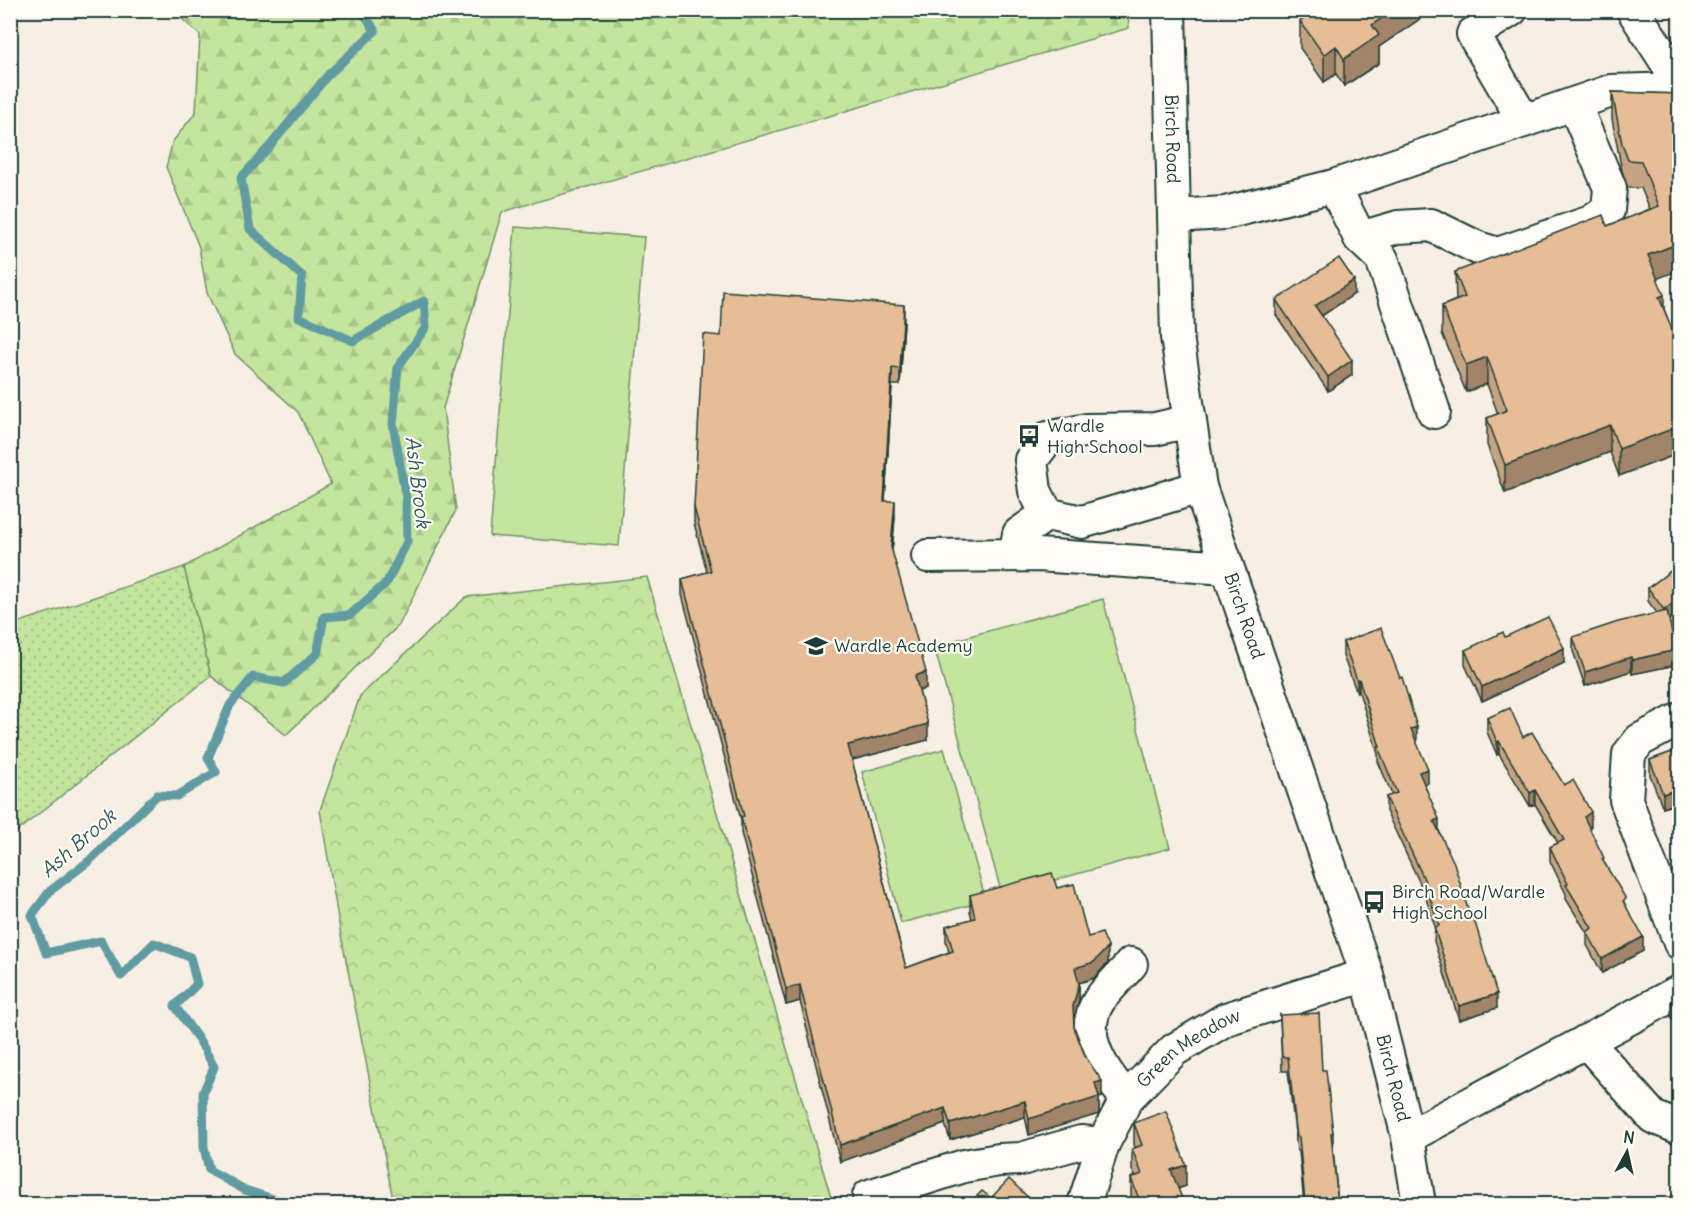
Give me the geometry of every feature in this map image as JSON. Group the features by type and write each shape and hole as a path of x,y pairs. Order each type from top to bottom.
{"street":[{"name":"Birch Road","path":"1169,10 1177,337 1200,488 1367,975 1408,1137 1419,1204"},
{"path":"1511,10 1473,34 1524,121"},
{"path":"1633,10 1680,83"},
{"path":"1174,216 1225,213 1334,186 1611,92 1680,89"},
{"path":"1360,238 1398,227 1431,225 1478,248 1498,254 1591,222 1608,210 1610,188 1574,104"},
{"path":"1334,186 1360,238 1382,259 1434,412"},
{"path":"1047,514 1035,491 1031,460 1048,438 1087,430 1155,429 1190,421"},
{"path":"1015,555 1019,534 1047,514 1082,522 1200,488"},
{"path":"928,556 1038,555 1227,568"},
{"path":"1680,719 1640,740 1629,754 1626,800 1680,943"},
{"path":"1127,1098 1114,1084 1098,1058 1091,1041 1090,1026 1093,1013 1100,1000 1131,964"},
{"name":"Green Meadow","path":"1084,1204 1103,1144 1127,1098 1174,1050 1226,1019 1367,975"},
{"path":"1408,1137 1680,991"},
{"path":"1586,1041 1653,1117 1680,1128"},
{"path":"869,1196 964,1166 1021,1159 1081,1142 1103,1144"}],"green space":[{"path":"1128,10 1129,28 502,212 443,408 456,510 399,625 286,735 211,676 184,567 331,484 298,412 235,354 207,293 199,247 166,167 173,141 196,112 200,35 173,11"},
{"path":"515,227 644,237 619,546 490,536"},
{"path":"184,567 211,676 11,836 11,625"},
{"path":"647,577 833,1204 394,1204 340,930 320,810 360,696 466,597"},
{"path":"1103,599 1170,848 1002,895 934,646"},
{"path":"944,749 986,901 901,923 862,772"}],"building":[{"path":"1311,10 1393,10 1372,25 1379,35 1344,59 1336,46 1324,55 1300,21 1313,13"},
{"path":"1612,92 1680,94 1680,243 1648,255 1664,295 1659,297 1680,350 1680,403 1674,405 1680,419 1680,426 1619,449 1610,425 1505,465 1487,418 1507,410 1487,357 1466,365 1442,306 1465,297 1455,272 1603,215 1607,226 1659,206 1641,161 1628,160 1622,144"},
{"path":"1339,258 1354,280 1315,306 1352,360 1328,377 1276,300"},
{"path":"723,291 904,305 900,369 892,368 884,501 895,501 891,547 926,672 915,676 928,724 848,745 906,968 953,951 946,926 975,918 970,895 1052,873 1057,888 1074,884 1088,937 1102,933 1108,947 1094,962 1075,968 1079,984 1073,1006 1074,1027 1085,1056 1102,1081 1095,1083 1099,1097 1029,1119 1025,1101 950,1124 945,1108 840,1145 800,985 786,989 741,817 744,816 682,579 711,571 694,507 703,334 721,336"},
{"path":"1680,564 1680,598 1664,610 1648,588"},
{"path":"1667,611 1676,650 1632,660 1631,657 1585,672 1573,637 1618,622"},
{"path":"1548,617 1564,648 1482,687 1465,650 1503,632 1505,637"},
{"path":"1381,628 1400,678 1402,677 1417,727 1411,729 1428,769 1419,772 1439,819 1434,821 1454,863 1497,994 1459,1006 1434,927 1439,926 1424,879 1386,797 1397,793 1378,747 1380,747 1359,679 1357,680 1343,642"},
{"path":"1510,708 1523,737 1532,732 1564,785 1573,780 1591,812 1584,817 1604,858 1602,859 1626,899 1623,901 1643,937 1602,959 1587,932 1592,928 1566,885 1568,884 1550,847 1564,840 1535,790 1530,793 1499,741 1497,742 1487,718"},
{"path":"1680,749 1680,788 1663,794 1650,760"},
{"path":"1680,997 1680,1016 1671,1002"},
{"path":"1319,1013 1322,1070 1326,1070 1338,1204 1305,1202 1288,1057 1282,1057 1280,1015"},
{"path":"1166,1111 1186,1165 1171,1170 1184,1204 1141,1204 1131,1178 1142,1174 1132,1149 1142,1145 1134,1123"},
{"path":"1009,1179 1035,1204 969,1204 982,1191 991,1198"}],"waterway":[{"name":"Ash Brook","path":"289,1204 245,1190 209,1170 204,1147 203,1093 214,1067 201,1043 175,1006 197,984 190,957 154,943 121,976 101,941 46,953 32,915 50,891 89,861 157,795 177,796 216,772 208,758 230,705 253,677 284,683 317,654 324,617 350,615 387,582 407,542 406,498 393,424 398,367 426,327 424,301 353,341 299,317 302,276 250,229 241,178 327,76 375,31 362,10"}],"place":[{"name":"Wardle High School","path":"1029,436"},
{"name":"Wardle Academy","path":"816,646"},
{"name":"Birch Road/Wardle High School","path":"1374,902"}]}
